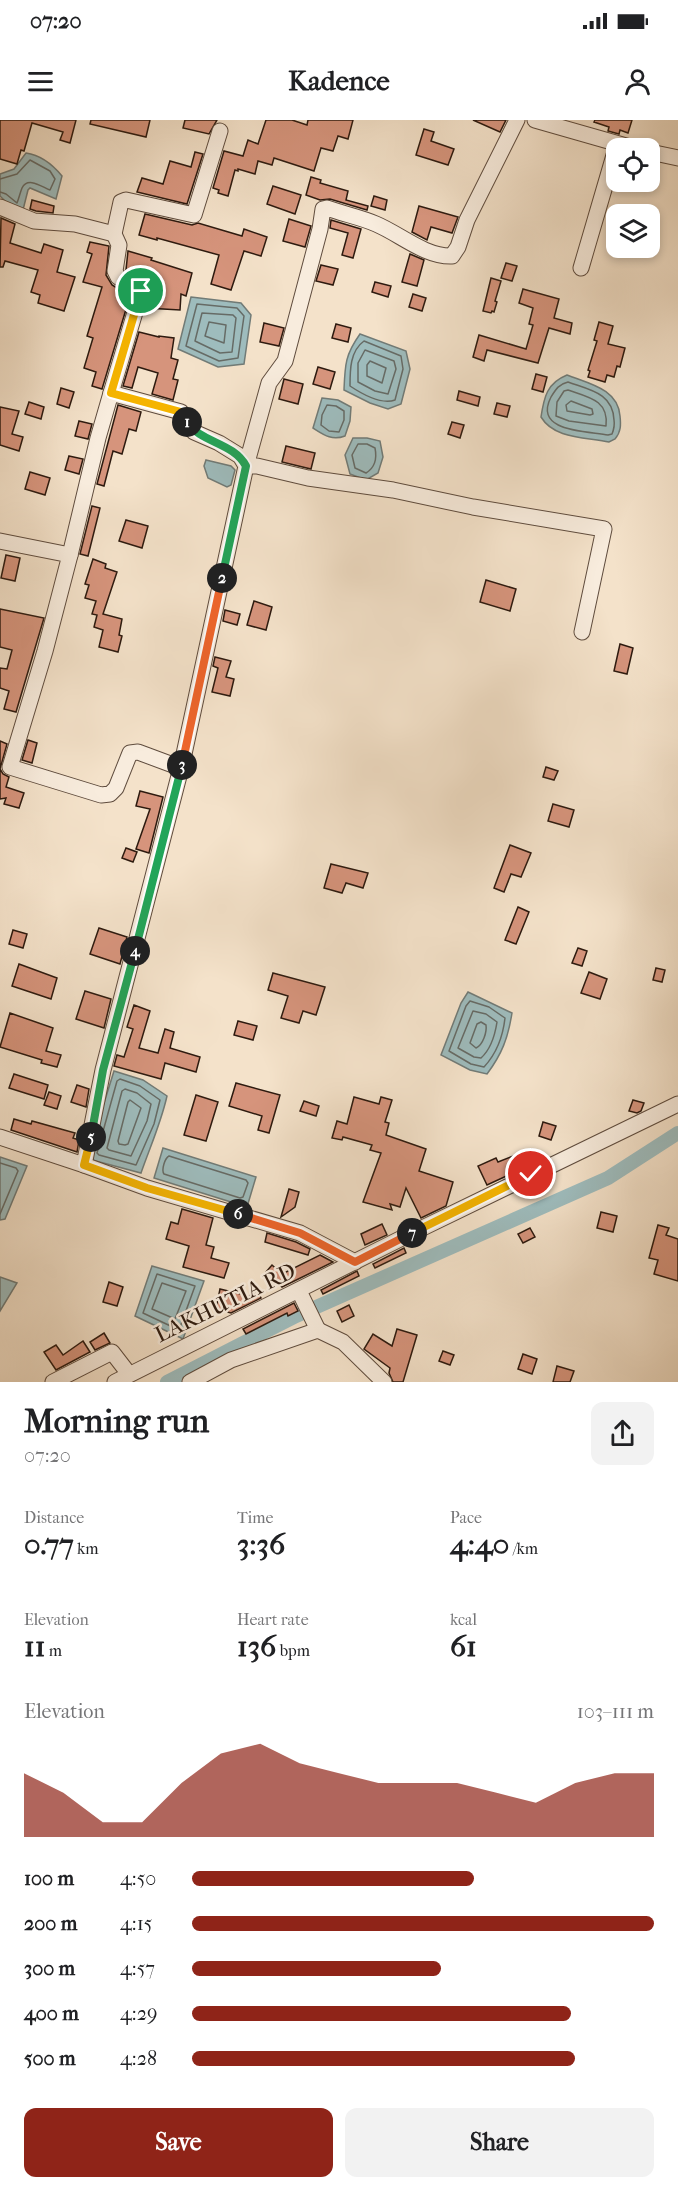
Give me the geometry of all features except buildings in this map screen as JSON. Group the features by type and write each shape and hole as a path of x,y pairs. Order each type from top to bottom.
{"street":[{"path":"84,1165 103,1070 181,768 246,466 269,383 285,361 320,229 323,209 327,208 376,224 413,243 445,256 452,255 517,120"},
{"path":"535,120 606,142"},
{"path":"181,768 138,752 130,753 116,788 111,794 101,795 9,767 45,651 111,393 141,292 115,271 119,245 114,234 121,202 126,200 194,215 220,131"},
{"path":"660,154 678,159"},
{"path":"581,268 606,183"},
{"path":"0,207 34,221 75,224 114,234"},
{"path":"111,393 181,412 194,432 219,443 240,456 246,466"},
{"path":"246,466 257,466 308,478 383,489 604,529 582,632"},
{"path":"0,541 70,555"},
{"name":"LAKHUTIA RD","path":"115,1382 302,1297 355,1262 678,1104"},
{"path":"0,1137 147,1188 300,1233 355,1262"},
{"path":"302,1297 316,1327 343,1342 384,1382"},
{"path":"190,1382 231,1360 316,1327"},
{"path":"53,1382 112,1352 129,1374"}],"water":[{"path":"26,153 46,161 62,176 56,199 30,188 23,210 8,204 0,196 0,174 14,169"},
{"path":"191,297 241,303 251,315 244,364 218,367 178,349"},
{"path":"360,334 406,351 410,369 401,404 388,409 344,390 347,360"},
{"path":"567,375 601,389 614,399 620,416 619,431 615,439 609,442 562,433 547,424 541,417 551,387"},
{"path":"322,398 338,400 351,407 350,421 345,436 332,438 313,428"},
{"path":"353,438 380,441 383,457 378,473 366,480 350,474 345,455"},
{"path":"206,460 231,466 235,470 231,485 227,487 208,478 204,466"},
{"path":"468,992 512,1013 504,1045 487,1074 470,1070 441,1055 461,1003"},
{"path":"114,1071 143,1080 167,1096 141,1173 92,1160 100,1116"},
{"path":"163,1148 256,1177 247,1207 154,1178"},
{"path":"0,1157 27,1166 5,1219 0,1220"},
{"path":"152,1266 204,1281 183,1339 135,1316"},
{"path":"0,1277 17,1283 0,1311"}],"waterway":[{"path":"167,1382 296,1316 608,1178 678,1133"}],"route":[{"path":"141,291 111,393 181,412 194,432 219,443 240,456 246,466 181,768 103,1070 84,1165 147,1188 300,1233 355,1262 531,1174"}]}
